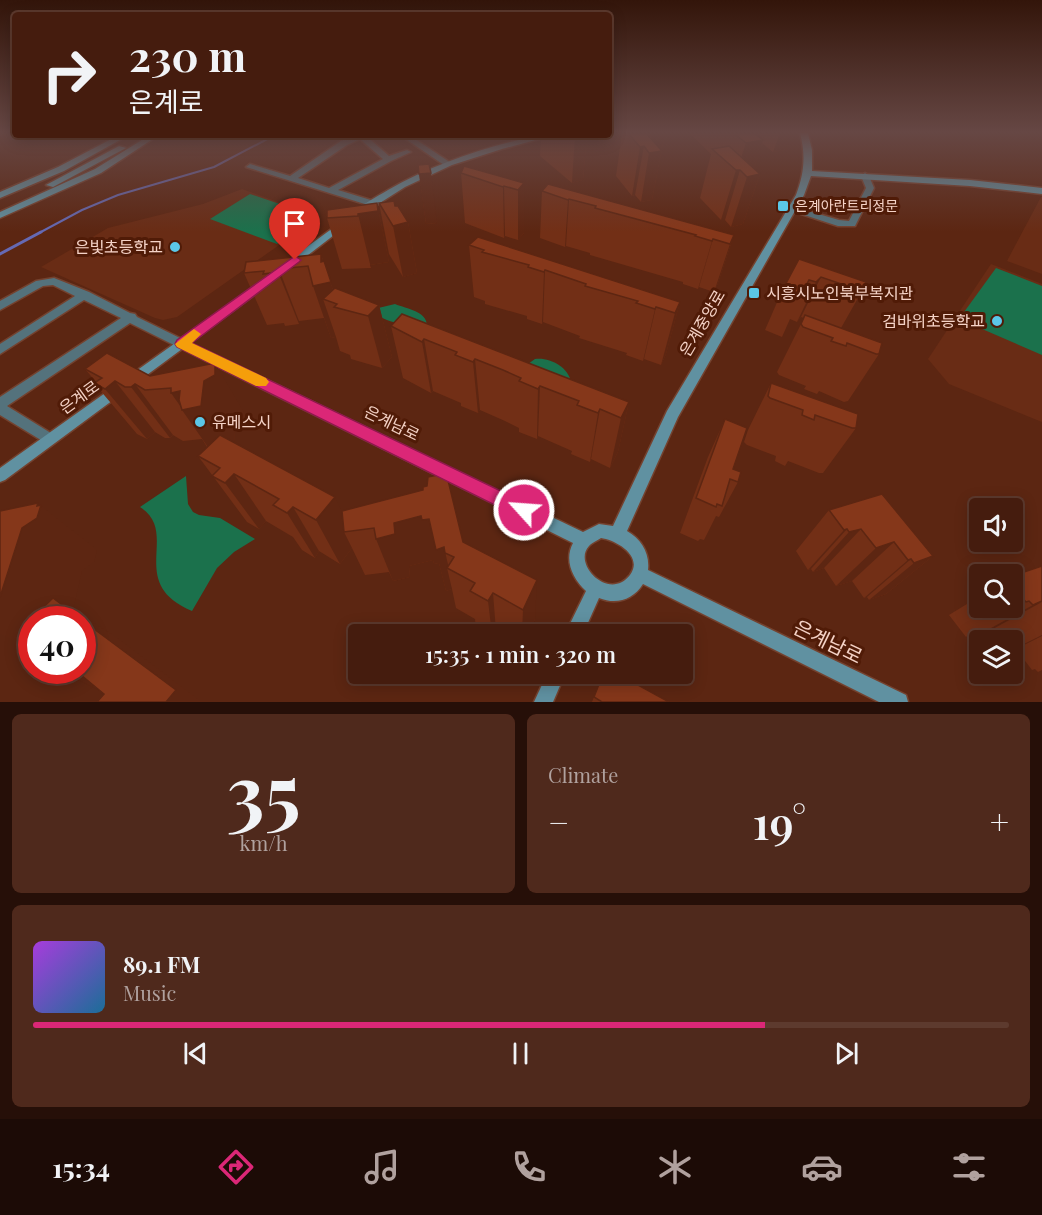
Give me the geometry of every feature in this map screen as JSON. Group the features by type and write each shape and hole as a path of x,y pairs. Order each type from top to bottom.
{"street":[{"path":"0,195 67,166"},
{"path":"0,208 87,166"},
{"path":"0,215 106,166"},
{"path":"291,179 311,166"},
{"path":"332,190 376,166"},
{"name":"은계로","path":"0,476 371,203 442,166"},
{"path":"810,166 809,172 992,184 1042,191"},
{"path":"250,167 371,203"},
{"name":"은계중앙로","path":"618,533 672,415 791,209 809,172"},
{"path":"791,209 838,223 852,224 870,188 865,176"},
{"path":"0,306 45,281 54,281 182,344"},
{"path":"0,350 85,296"},
{"path":"50,439 0,406 130,317"},
{"name":"은계남로","path":"182,344 583,540"},
{"path":"599,531 618,533 634,546 641,565 635,583 627,590 605,593 587,583 577,565 579,548 583,540 599,531"},
{"name":"은계남로","path":"639,574 899,702"},
{"path":"579,624 595,589"},
{"path":"543,702 551,684"}],"shaded area":[{"name":"은빛초등학교","path":"242,189 319,217 177,317 163,320 155,318 41,267 108,228 203,204"},
{"path":"1042,197 1042,274 1007,261"},
{"name":"검바위초등학교","path":"991,264 1042,284 1042,422 949,384 928,359"}],"green space":[{"path":"250,194 315,216 277,244 210,219"},
{"path":"996,268 1042,286 1042,355 959,319"},
{"path":"395,304 420,314 424,317 427,326 390,321 370,310"},
{"path":"535,359 558,364 566,372 571,382 528,364"},
{"path":"186,476 188,504 193,512 220,518 255,539 234,552 217,568 192,611 172,600 161,587 157,573 156,530 151,518 140,507"}],"building":[{"path":"418,166 429,166 431,173 419,174"},
{"path":"464,166 524,183 518,190 503,187 461,173"},
{"path":"731,166 751,166 760,174 747,177 740,170"},
{"path":"548,184 734,235 730,244 713,239 712,241 542,191"},
{"path":"394,201 395,206 398,206 408,222 393,226 379,203"},
{"path":"377,203 378,211 358,214 358,216 327,218 327,210"},
{"path":"478,237 680,302 675,313 636,303 638,301 482,252 484,250 469,245"},
{"path":"321,254 321,262 324,261 331,282 313,286 308,266 279,269 278,272 263,274 264,271 244,273 246,262"},
{"path":"799,259 866,282 862,291 821,277 816,282 809,280 800,297 782,291"},
{"path":"335,288 379,305 368,316 334,307 337,304 323,299"},
{"path":"402,314 629,402 621,418 600,409 598,413 577,405 579,401 540,386 538,389 519,381 521,378 503,370 475,359 473,362 455,355 457,352 424,339 422,342 391,326"},
{"path":"805,315 882,343 879,354 847,343 846,346 831,341 833,338 803,327 801,324"},
{"path":"107,353 150,376 215,363 215,375 204,381 201,406 182,410 179,400 180,391 171,393 171,388 145,390 135,384 125,387 115,381 105,389 94,383 102,378 85,369"},
{"path":"771,383 858,414 856,428 815,415 814,420 802,415 803,410 768,396"},
{"path":"725,419 747,428 733,469 741,472 738,482 730,479 722,506 717,504 716,507 696,498"},
{"path":"220,435 335,497 316,520 293,507 287,513 273,505 279,499 234,474 225,483 212,476 220,468 198,456"},
{"path":"442,474 443,477 447,476 463,542 537,580 523,610 493,593 488,601 470,591 475,583 447,568 454,557 445,553 444,547 436,550 429,519 422,520 421,516 394,523 395,534 376,539 374,528 344,532 342,511 423,490 423,487 427,486 428,477"},
{"path":"882,494 933,556 914,563 911,559 908,560 894,542 876,548 861,529 849,532 847,529 844,530 829,510"},
{"path":"38,503 37,506 41,505 37,518 22,528 0,597 0,511"},
{"path":"1042,566 1042,601 1033,605 1023,599 1023,572"},
{"path":"53,598 64,606 45,606"},
{"path":"96,630 176,690 166,702 97,702 104,694 92,684 96,684"},
{"path":"599,684 636,684 669,702 602,702 594,697"}],"waterway":[{"path":"39,233 82,210 118,195 216,166"},
{"path":"0,254 41,232"}],"slow traffic":[{"path":"194,334 182,344 261,382"}],"place":[{"name":"은계아란트리정문","path":"783,206"},
{"name":"은빛초등학교","path":"175,247"},
{"name":"시흥시노인북부복지관","path":"754,293"},
{"name":"검바위초등학교","path":"997,321"},
{"name":"유메스시","path":"200,422"}],"route":[{"path":"295,260 182,344 524,510"}]}
